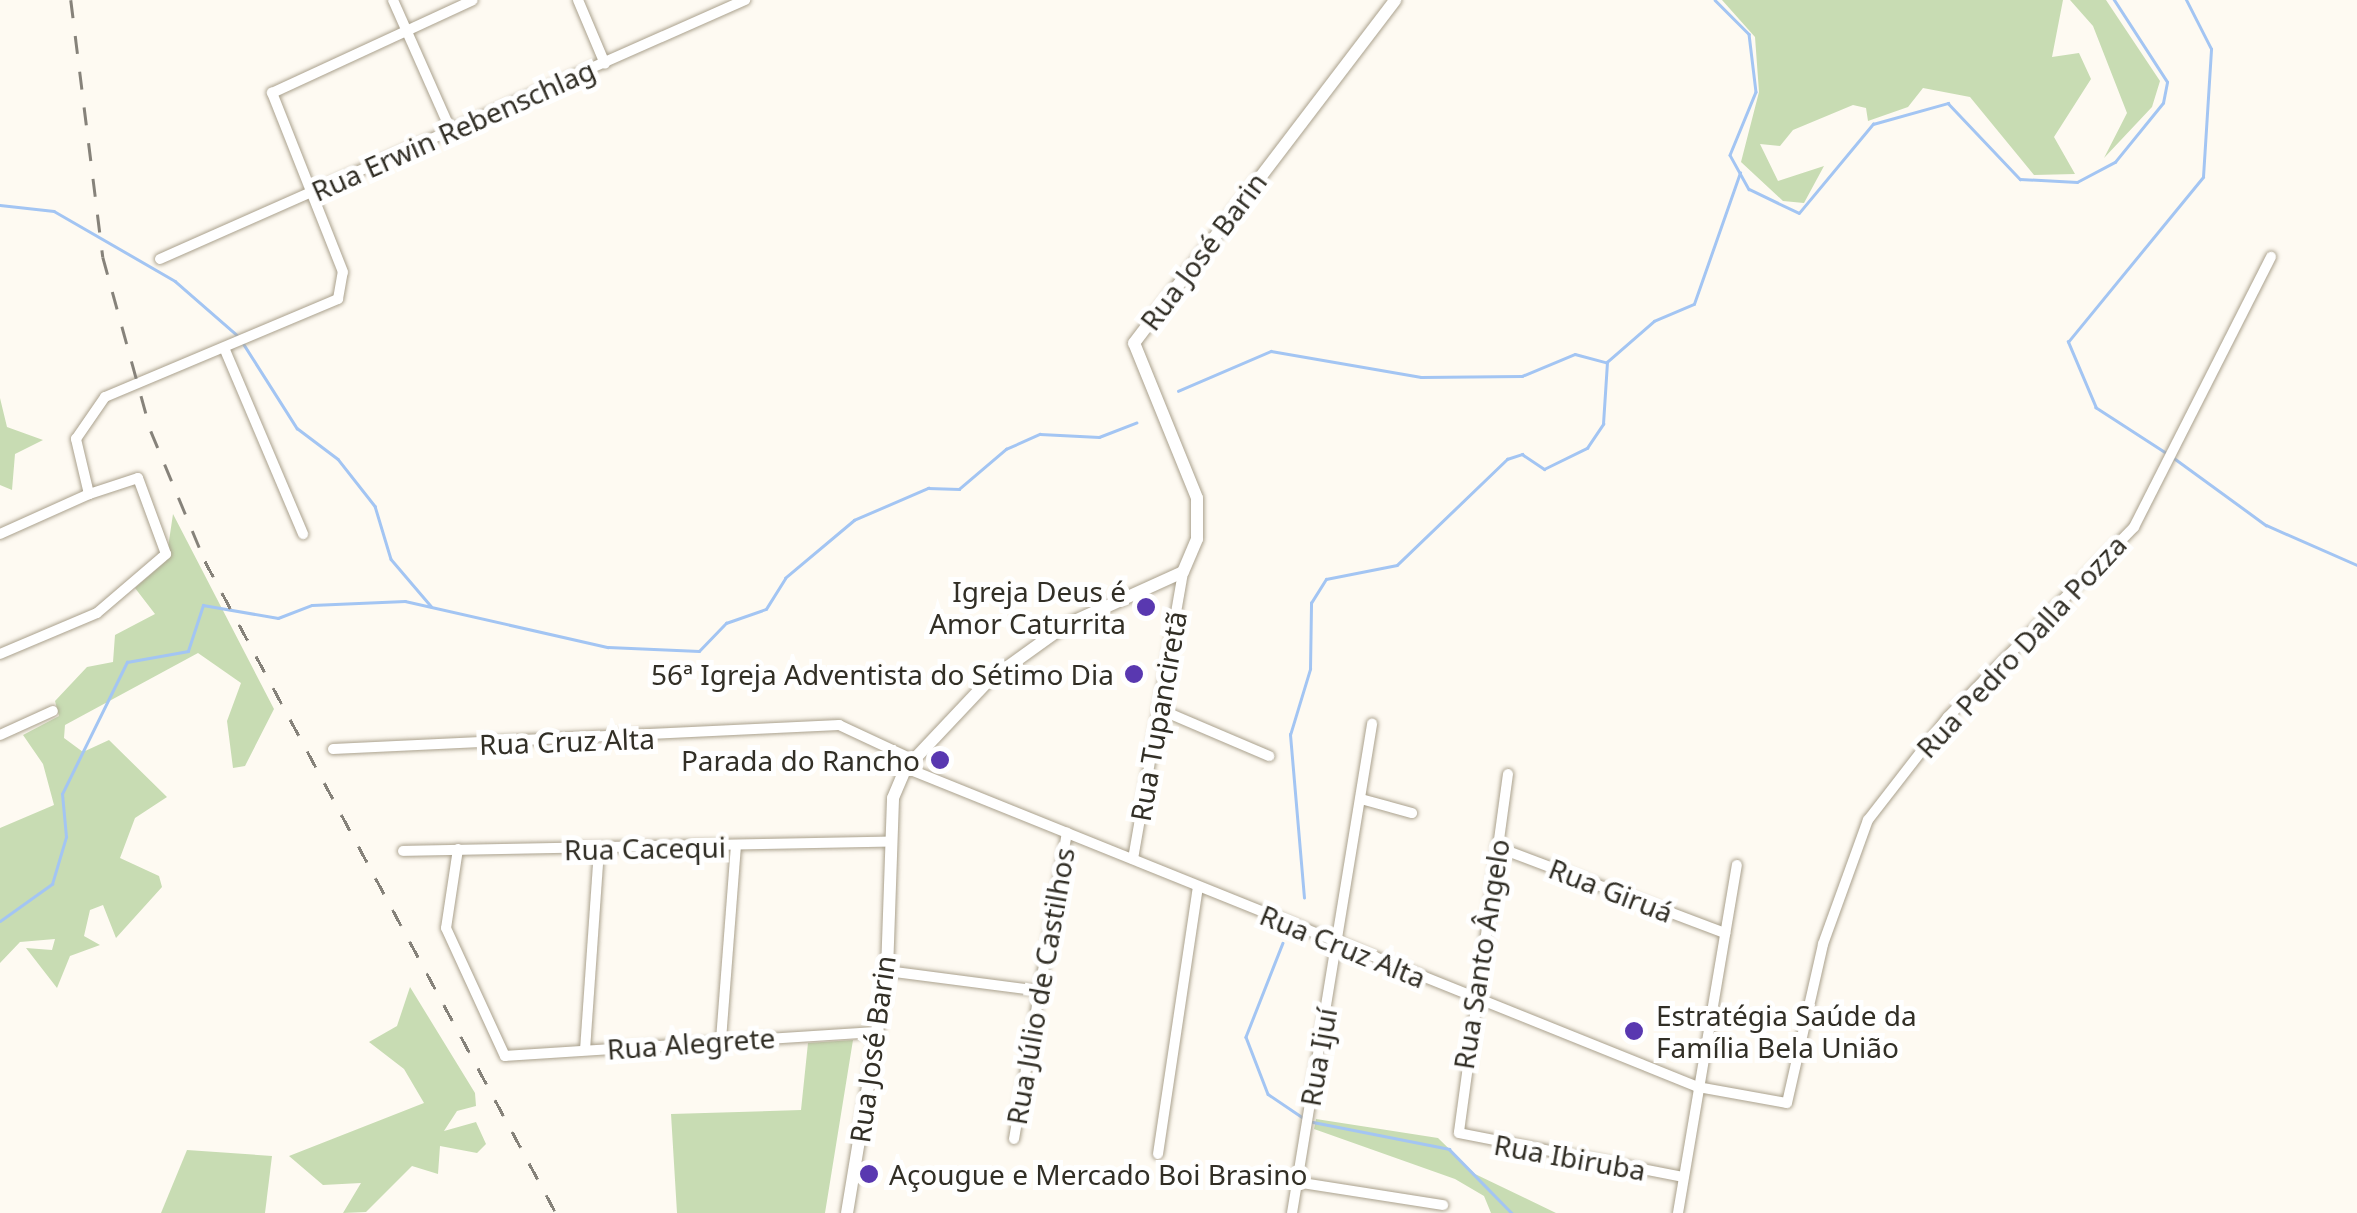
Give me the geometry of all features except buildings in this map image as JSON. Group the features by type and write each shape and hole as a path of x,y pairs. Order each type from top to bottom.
{"main road":[{"name":"Rua José Barin","path":"1183,572 1197,539 1197,498 1134,342 1395,0"},
{"path":"909,763 988,681 1066,625 1183,572"},
{"name":"Rua José Barin","path":"848,1213 888,971 888,842 909,763"}],"street":[{"path":"393,0 451,131"},
{"path":"88,494 76,458 85,414 119,388 225,350 345,290 272,93 472,0"},
{"path":"578,0 605,64"},
{"name":"Rua Erwin Rebenschlag","path":"160,259 745,0"},
{"name":"Rua Pedro Dalla Pozza","path":"1787,1103 1823,944 1868,820 1948,717 2134,527 2270,257"},
{"path":"225,350 303,534"},
{"path":"0,534 88,494 138,478 166,554 98,613 0,654"},
{"name":"Rua Tupanciretã","path":"1133,859 1183,572"},
{"path":"1159,709 1270,756"},
{"path":"0,734 53,712"},
{"name":"Rua Ijuí","path":"1292,1213 1372,724"},
{"name":"Rua Cruz Alta","path":"333,750 839,725 909,763 1336,945 1698,1087 1787,1103"},
{"name":"Rua Santo Ângelo","path":"1459,1133 1474,999 1508,774"},
{"path":"1361,800 1412,812"},
{"name":"Rua Júlio de Castilhos","path":"1014,1139 1067,832"},
{"name":"Rua Cacequi","path":"402,851 888,842"},
{"path":"721,1040 736,846"},
{"name":"Rua Giruá","path":"1497,847 1725,934"},
{"name":"Rua Alegrete","path":"458,849 446,928 505,1056 878,1032"},
{"path":"585,1050 600,849"},
{"path":"1678,1213 1737,865"},
{"path":"1158,1154 1198,888"},
{"path":"888,971 1040,990"},
{"name":"Rua Ibiruba","path":"1459,1133 1684,1177"},
{"path":"1296,1182 1443,1204"}],"green space":[{"path":"1722,0 2063,0 2052,57 2079,53 2091,79 2054,137 2075,174 2034,175 1970,97 1923,88 1908,107 1868,121 1866,108 1853,105 1793,130 1780,146 1760,144 1778,181 1824,166 1804,203 1783,201 1741,162 1759,92 1755,37"},
{"path":"2070,0 2106,0 2160,81 2152,107 2104,158 2127,113 2093,26"},
{"path":"0,398 7,427 43,440 15,454 12,490 0,485"},
{"path":"173,514 274,709 245,766 233,768 227,721 241,683 198,653 65,725 64,738 83,752 109,740 167,797 135,818 120,858 159,876 162,887 116,938 103,905 90,910 84,936 100,945 70,956 57,988 26,948 52,950 55,939 20,942 0,963 0,828 54,805 43,764 23,735 59,716 55,701 87,667 113,662 115,635 155,614 135,588 166,561"},
{"path":"410,987 475,1093 476,1106 457,1111 444,1131 476,1122 486,1144 477,1153 440,1146 438,1174 412,1166 366,1212 343,1213 361,1183 323,1185 289,1156 424,1103 404,1069 369,1042 397,1026"},
{"path":"853,1040 825,1213 677,1213 671,1114 801,1110 808,1043"},
{"path":"1316,1119 1438,1138 1475,1174 1556,1213 1491,1213 1484,1196 1455,1179 1314,1129"},
{"path":"187,1150 272,1156 265,1213 161,1213"}],"waterway":[{"path":"1715,0 1749,34 1756,92 1730,155 1749,189 1799,213 1873,124 1948,103 2020,179 2077,182 2115,162 2163,103 2167,82 2114,0"},
{"path":"2167,454 2096,408 2068,342 2203,177 2211,49 2186,0"},
{"path":"1304,898 1290,735 1310,669 1311,603 1326,579 1397,565 1507,459 1522,454 1544,469 1587,448 1603,424 1607,362 1654,321 1694,304 1740,173"},
{"path":"0,205 54,211 175,281 238,336"},
{"path":"243,343 297,428 338,459 375,506 391,559 431,606"},
{"path":"1178,391 1271,351 1421,377 1522,376 1575,354 1605,362"},
{"path":"0,921 52,884 66,837 62,794 127,662 188,651 203,605 278,618 312,605 405,601 608,647 699,651 726,623 766,609 785,578 854,520 928,488 959,489 1006,449 1040,434 1099,437 1136,423"},
{"path":"2174,458 2266,525 2357,565"},
{"path":"1283,943 1246,1037 1268,1094 1305,1119"},
{"path":"1313,1122 1449,1149 1512,1213"}],"railway":[{"path":"71,0 103,257 151,431 205,561 556,1213"}],"place":[{"name":"Igreja Deus é Amor Caturrita","path":"1146,607"},
{"name":"56ª Igreja Adventista do Sétimo Dia","path":"1134,674"},
{"name":"Parada do Rancho","path":"940,760"},
{"name":"Estratégia Saúde da Família Bela União","path":"1634,1031"},
{"name":"Açougue e Mercado Boi Brasino","path":"869,1174"}]}
